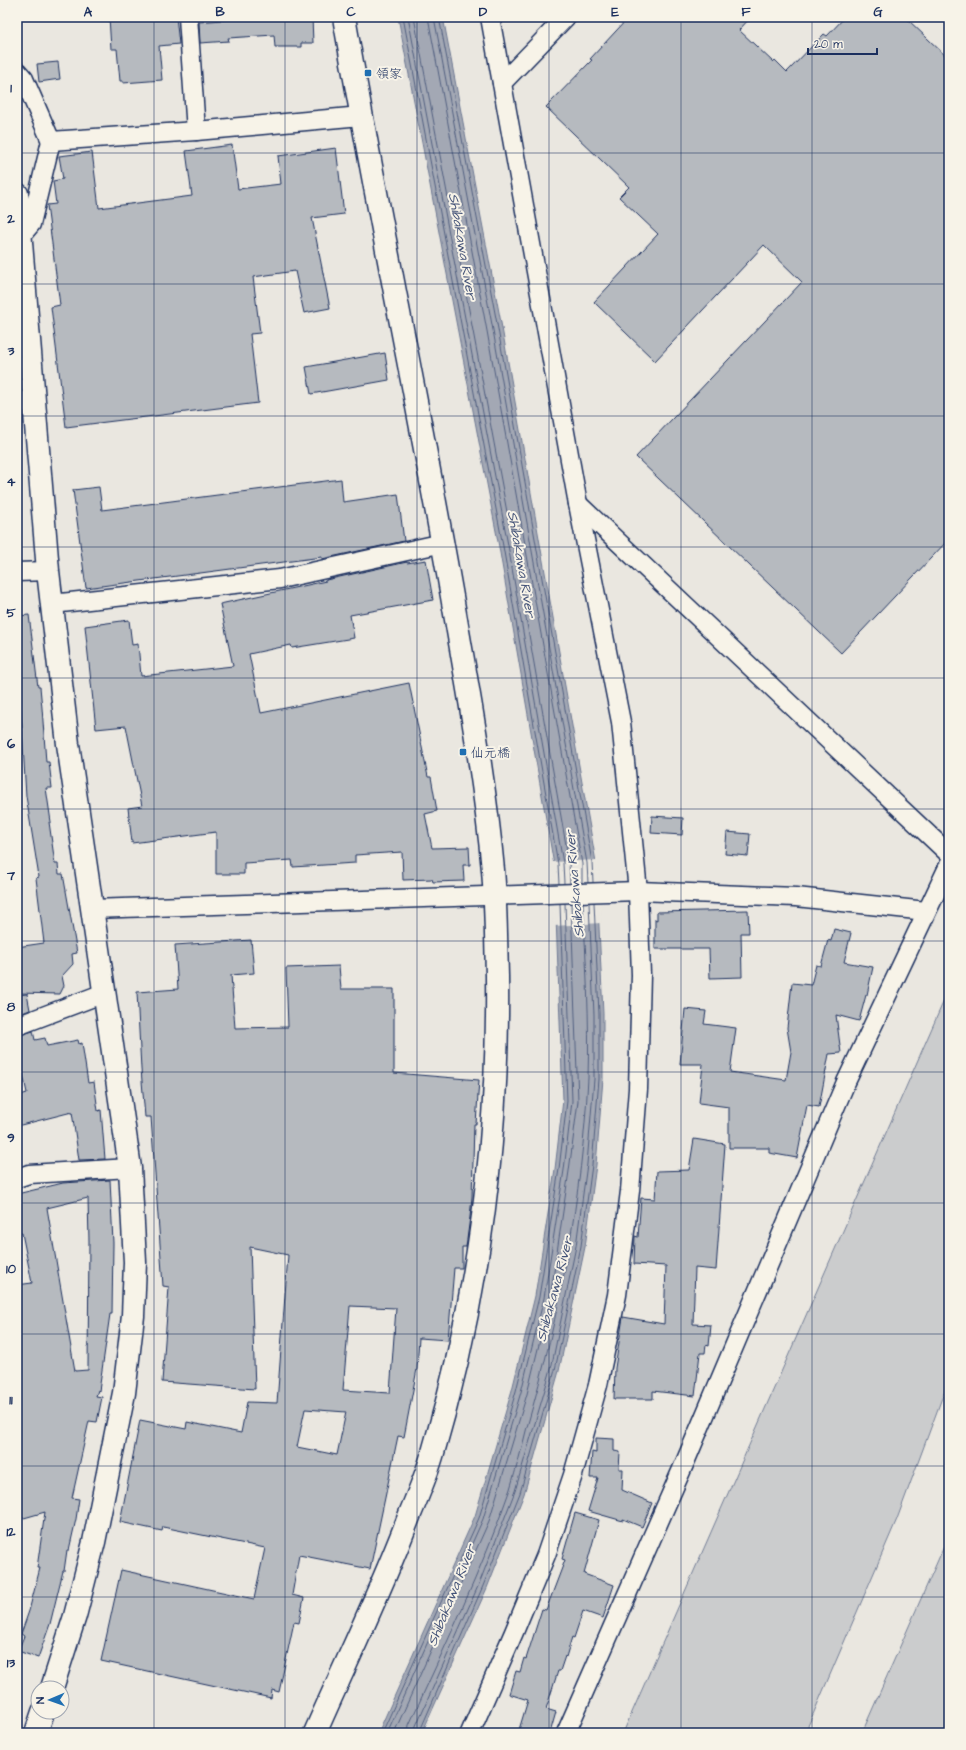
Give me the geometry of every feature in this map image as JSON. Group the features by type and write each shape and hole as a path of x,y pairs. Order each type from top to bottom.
{"street":[{"path":"188,17 196,131"},
{"path":"315,1733 398,1548 431,1460 450,1389 467,1307 482,1222 492,1141 505,896 493,869 480,757 443,543 361,116 344,17"},
{"path":"470,1733 514,1632 548,1548 573,1475 598,1385 617,1295 630,1191 638,1089 641,975 629,892 621,722 578,504 490,17"},
{"path":"502,83 566,17"},
{"path":"17,71 24,79 51,141 31,224 20,237"},
{"path":"51,141 196,131 361,116"},
{"path":"17,194 20,237 25,402 48,571 68,744 130,1168 135,1262 133,1316 124,1394 94,1542 75,1616 55,1680"},
{"path":"578,504 949,854"},
{"path":"52,604 280,579 443,543"},
{"path":"17,572 48,571"},
{"path":"566,1733 686,1460 846,1082 949,865"},
{"path":"91,909 629,892 796,897 926,912"},
{"path":"17,1026 104,993"},
{"path":"17,1178 29,1174 130,1168"},
{"path":"36,1733 40,1720"}],"shaded area":[{"path":"949,989 949,1379 897,1519 805,1733 623,1733"},
{"path":"949,1535 949,1733 862,1733"}],"water":[{"name":"Shibakawa River","path":"398,17 443,17 502,328 596,862 603,1014 603,1079 596,1165 585,1247 559,1371 524,1494 487,1588 422,1733 378,1733 475,1516 512,1390 535,1296 555,1169 563,1100 554,865 499,547"}],"pier":[{"path":"598,860 601,923 554,926 552,862"}],"building":[{"path":"109,17 176,17 179,44 159,46 162,80 123,83 123,81 120,81 117,49 111,49"},
{"path":"234,17 312,17 313,43 301,43 301,47 275,47 274,35 228,38 229,41 200,43 199,22 234,19"},
{"path":"629,17 751,17 739,30 773,62 775,60 787,72 824,34 827,36 845,17 905,17 949,59 949,539 841,653 636,457 802,282 764,245 655,361 594,302 658,234 619,197 629,187 546,107 592,60 590,59"},
{"path":"58,62 60,79 39,82 37,64"},
{"path":"232,145 238,189 281,184 278,156 336,148 344,214 312,218 330,308 304,313 295,271 253,277 260,333 250,334 258,403 66,427 51,307 60,305 47,205 56,204 53,181 63,179 59,156 92,152 99,208 192,196 186,151"},
{"path":"385,353 389,380 311,394 306,367"},
{"path":"341,479 343,502 398,494 404,541 322,559 322,557 86,588 73,490 99,487 102,510"},
{"path":"426,560 433,600 350,615 354,638 292,648 291,645 249,654 261,713 409,683 428,777 431,777 437,811 425,814 432,848 469,847 470,865 463,865 464,881 433,882 432,879 403,880 402,852 355,855 355,863 293,867 292,860 244,863 244,874 216,874 216,832 132,843 128,808 142,806 126,726 96,729 85,626 129,620 132,645 138,644 141,676 233,666 220,604 407,562"},
{"path":"29,615 38,687 40,687 46,762 49,762 52,788 46,788 51,822 49,822 55,864 58,864 59,874 63,874 77,953 72,954 73,964 62,976 64,986 60,994 17,993 17,947 44,943 36,878 39,877 26,796 17,674 17,616"},
{"path":"652,816 683,818 682,835 651,833"},
{"path":"727,832 750,834 748,856 725,854"},
{"path":"748,910 749,933 741,933 742,977 710,978 709,949 655,949 655,919 657,920 657,912"},
{"path":"834,929 851,933 844,962 873,967 867,995 859,1021 836,1015 841,1053 829,1054 819,1107 807,1105 797,1158 769,1153 769,1148 729,1148 729,1107 699,1103 703,1064 680,1064 685,1009 706,1011 704,1024 736,1028 730,1072 786,1080 791,1052 787,1028 792,983 811,985 816,965 821,966 828,940 831,941"},
{"path":"251,940 254,973 231,975 235,1028 288,1027 286,968 339,966 341,989 394,989 394,1073 479,1080 476,1124 474,1124 470,1217 466,1247 462,1247 462,1268 454,1268 448,1340 419,1338 417,1369 404,1437 398,1436 370,1569 299,1555 292,1595 304,1598 299,1623 294,1622 279,1692 272,1690 271,1698 101,1661 121,1570 254,1599 265,1548 163,1527 162,1531 120,1522 140,1420 186,1429 187,1422 241,1433 247,1402 277,1403 288,1255 250,1247 255,1389 162,1382 169,1287 163,1286 151,1117 145,1117 137,992 178,989 175,945","holes":["350,1306 396,1308 390,1393 343,1390","305,1409 346,1412 337,1455 297,1447"]},
{"path":"27,994 30,1010 17,1015 17,995"},
{"path":"33,1031 35,1040 45,1038 47,1046 78,1040 79,1044 82,1043 88,1083 94,1082 98,1111 101,1110 105,1159 79,1160 72,1112 17,1126 17,1096 27,1093 17,1046 17,1036"},
{"path":"694,1139 725,1144 716,1270 695,1268 693,1324 711,1325 709,1346 706,1345 705,1353 700,1353 695,1396 653,1391 653,1399 614,1399 615,1368 623,1317 664,1324 666,1266 634,1264 635,1236 638,1237 641,1198 655,1199 657,1171 689,1170"},
{"path":"110,1180 113,1243 112,1314 110,1314 99,1391 98,1390 96,1396 102,1397 97,1422 89,1421 72,1498 79,1499 76,1519 69,1550 67,1550 64,1571 50,1624 38,1658 18,1651 24,1636 21,1634 29,1611 40,1568 37,1568 45,1512 17,1520 17,1285 32,1283 22,1233 17,1233 17,1194 63,1183","holes":["88,1198 88,1370 75,1371 47,1208"]},
{"path":"596,1438 614,1439 614,1451 620,1452 619,1469 623,1469 622,1490 652,1503 642,1527 623,1519 623,1521 588,1511 598,1478 590,1478 592,1452 596,1453"},
{"path":"575,1513 599,1520 584,1574 614,1585 603,1618 583,1611 574,1638 572,1637 566,1657 565,1656 560,1671 558,1671 546,1709 556,1712 550,1733 518,1733 528,1700 509,1694 516,1671 520,1672 524,1658 526,1659 542,1609 546,1610 565,1560 562,1559"}],"place":[{"name":"領家","path":"368,73"},
{"name":"仙元橋","path":"463,752"}]}
